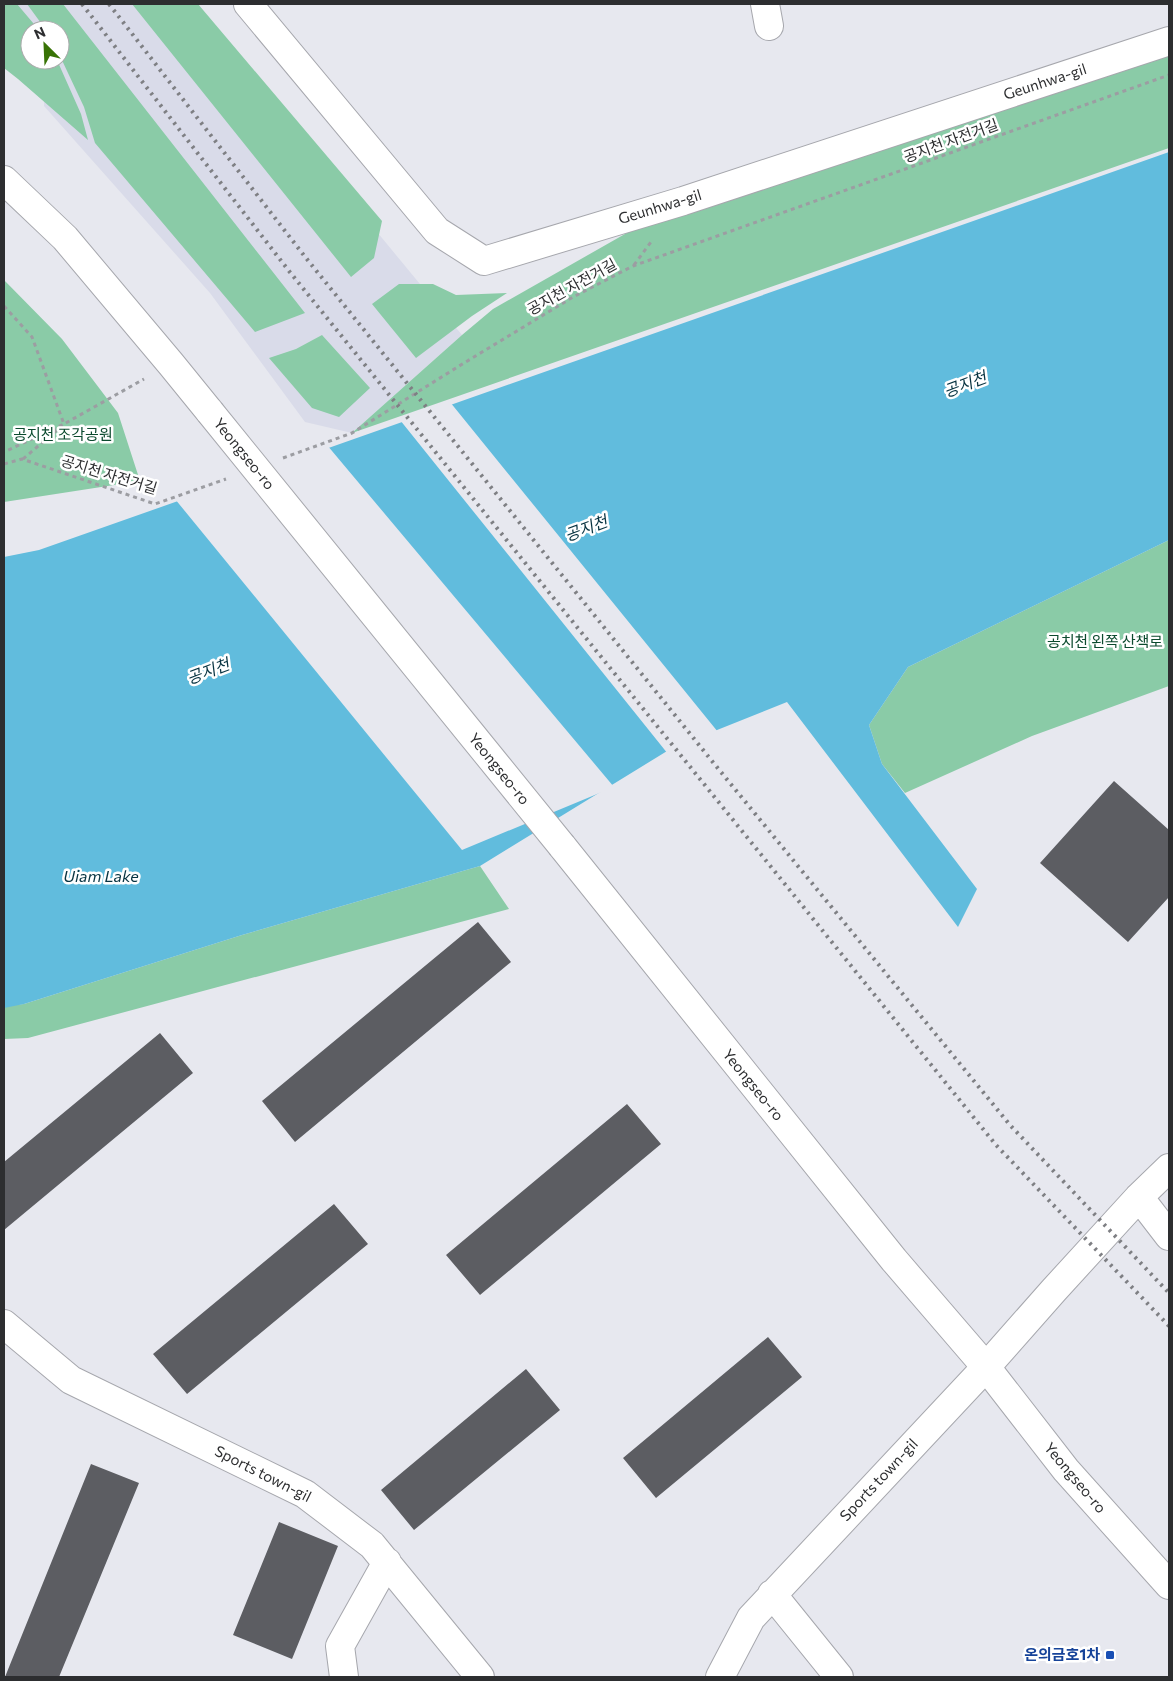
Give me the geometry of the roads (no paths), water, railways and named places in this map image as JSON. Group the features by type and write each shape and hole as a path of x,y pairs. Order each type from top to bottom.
{"street":[{"name":"Geunhwa-gil","path":"248,4 437,231 484,261 683,201 1169,41"},
{"name":"Yeongseo-ro","path":"4,180 65,238 171,364 888,1252 986,1367 1066,1470 1169,1586"},
{"path":"986,1367 1139,1197 1169,1168"},
{"path":"1139,1197 1169,1236"},
{"name":"Sports town-gil","path":"4,1324 71,1380 306,1494 372,1545 480,1677"},
{"name":"Sports town-gil","path":"720,1677 751,1618 986,1367"},
{"path":"344,1677 340,1646 387,1562"},
{"path":"772,1594 839,1677"}],"water":[{"path":"1169,152 1169,540 908,667 869,725 882,764 977,889 958,927 787,702 672,748 480,866 242,935 24,1004 4,1008 4,557 39,550"}],"railway":[{"path":"82,4 289,271 996,1145 1169,1326"},
{"path":"109,4 306,258 716,766 1010,1125 1169,1293"}],"place":[{"name":"온의금호1차","path":"1110,1655"}],"water label":[{"name":"공지천","path":"965,384"},
{"name":"공지천","path":"586,528"},
{"name":"공지천","path":"208,671"},
{"name":"Uiam Lake","path":"101,876"}],"park label":[{"name":"공지천 조각공원","path":"63,435"},
{"name":"공치천 왼쪽 산책로","path":"1105,642"}]}
